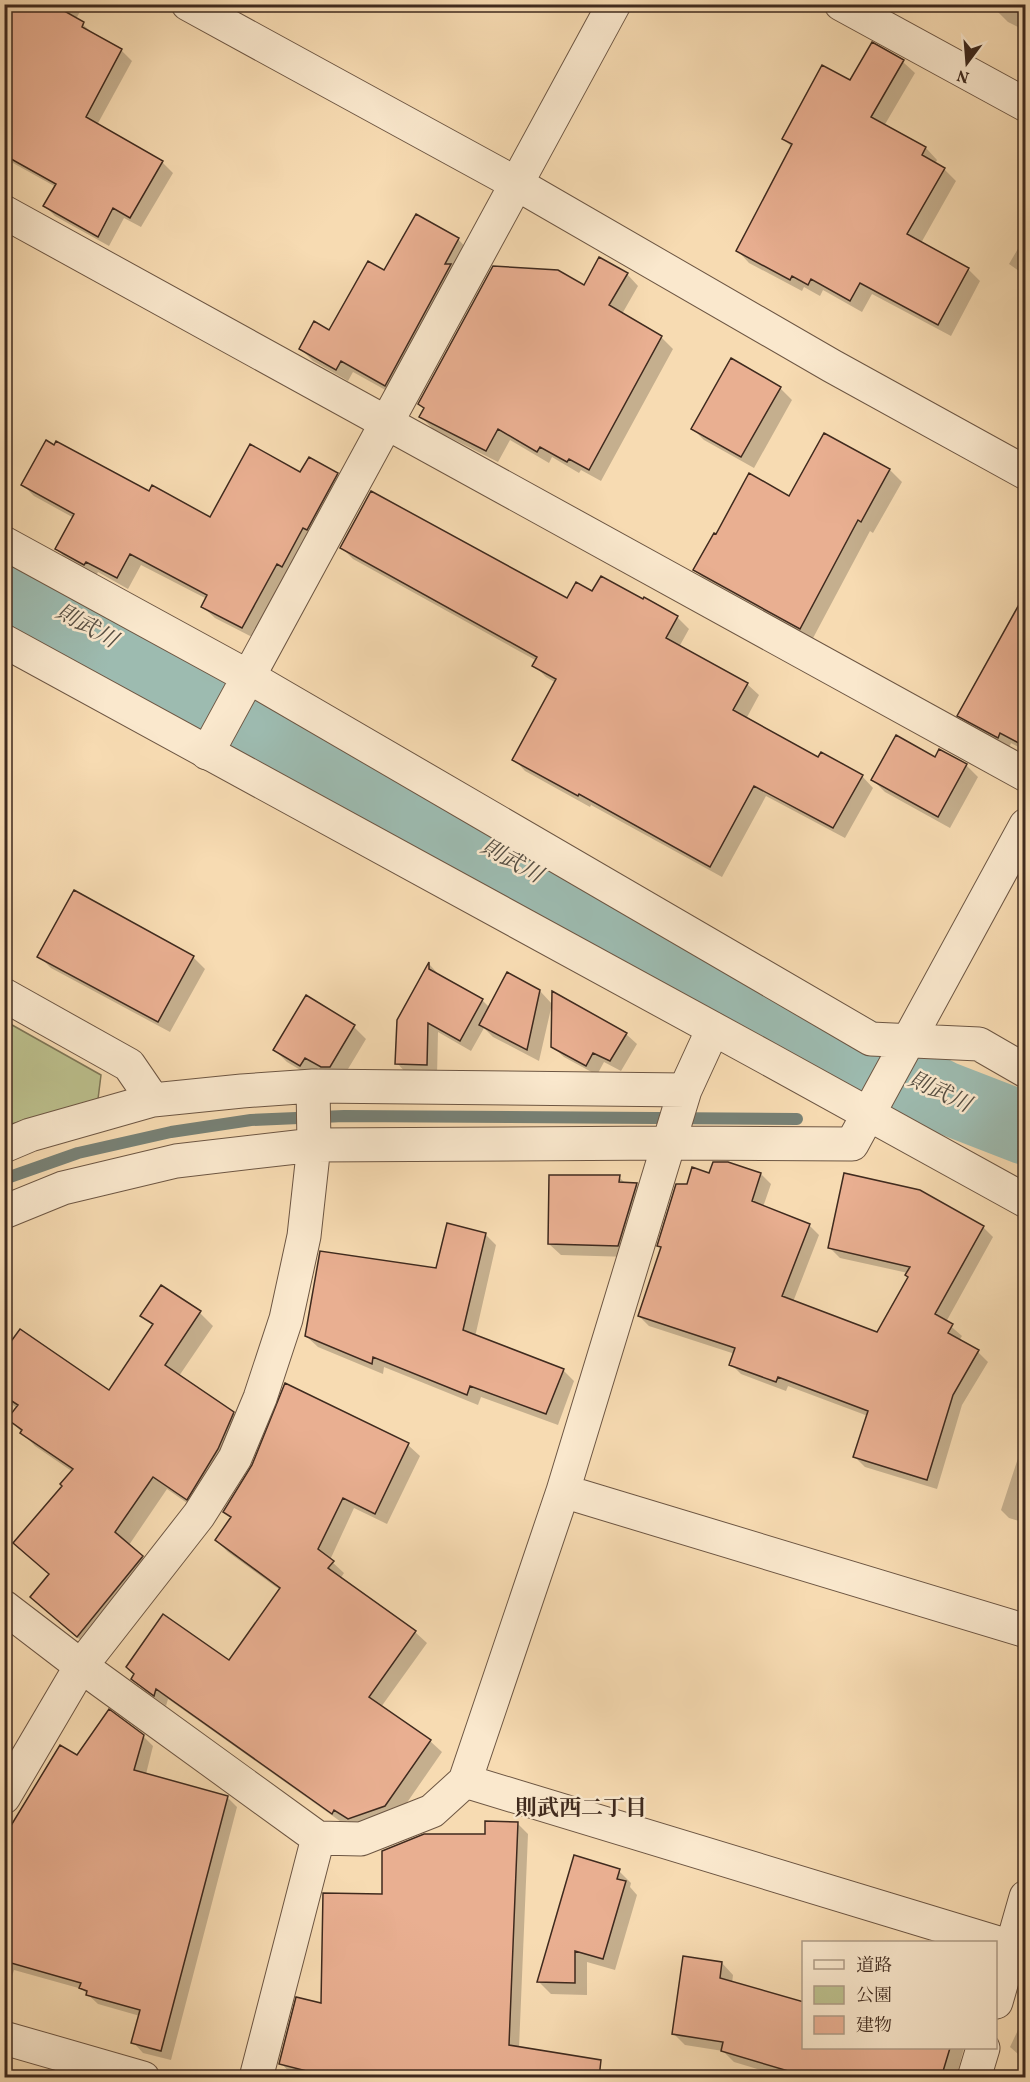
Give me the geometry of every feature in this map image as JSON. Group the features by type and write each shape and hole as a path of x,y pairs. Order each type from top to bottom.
{"street":[{"path":"188,4 517,184 832,366 1026,473"},
{"path":"207,753 614,4"},
{"path":"841,4 1026,105"},
{"path":"4,212 1026,775"},
{"path":"4,543 245,684 872,1039 890,1076 1026,1202"},
{"path":"4,641 713,1029 890,1076 979,1044 1026,1071"},
{"path":"4,1146 30,1135 153,1100 242,1091 314,1115 677,1116 852,1144 1026,825"},
{"path":"4,995 129,1065 153,1100"},
{"path":"4,1607 81,1666 318,1838 361,1839 432,1811 465,1781 562,1491 677,1116 713,1029"},
{"path":"4,1212 63,1188 176,1161 314,1115 677,1116"},
{"path":"4,1797 81,1666 199,1515 235,1458 260,1398 286,1319 304,1236 314,1115"},
{"path":"562,1491 1026,1631"},
{"path":"465,1781 987,1941"},
{"path":"256,2078 318,1838"},
{"path":"997,1997 1007,1947 1026,1897"},
{"path":"4,2038 142,2078"},
{"path":"974,2078 983,2049"}],"green space":[{"path":"5,1021 101,1075 98,1099 5,1126"}],"building":[{"path":"4,4 52,4 84,22 82,27 122,49 86,117 163,161 130,218 113,208 98,237 43,206 56,184 4,155"},
{"path":"872,42 904,60 871,117 926,147 922,155 945,168 907,234 969,268 938,325 860,283 850,301 811,279 808,285 792,276 790,280 736,251 792,144 782,139 822,65 850,80"},
{"path":"416,214 459,238 445,264 451,264 385,386 341,361 336,370 299,349 314,321 329,330 368,261 384,270"},
{"path":"599,257 628,273 609,305 662,336 589,470 569,459 567,462 540,447 537,452 498,429 486,451 419,417 424,408 418,404 493,266 558,270 584,285"},
{"path":"731,358 781,387 741,457 691,429"},
{"path":"824,433 890,469 861,522 858,520 800,629 693,570 714,533 716,534 749,473 789,496"},
{"path":"46,440 54,445 56,441 149,491 152,485 210,517 250,444 300,472 309,457 338,473 307,530 303,528 282,567 277,564 242,628 201,607 207,595 130,554 117,578 86,562 84,565 55,549 74,514 21,485"},
{"path":"371,491 567,598 576,582 592,591 601,576 678,616 666,638 748,683 733,710 818,757 821,752 863,775 833,828 754,786 710,867 579,794 578,796 512,760 556,679 532,666 537,657 340,548"},
{"path":"1026,592 1026,747 1000,733 998,738 957,716"},
{"path":"896,735 935,757 939,749 967,764 938,817 871,780"},
{"path":"74,890 194,956 158,1022 37,957"},
{"path":"429,962 429,969 483,999 460,1041 428,1023 427,1065 395,1064 397,1020"},
{"path":"507,972 540,990 527,1050 479,1025"},
{"path":"552,991 627,1033 610,1061 593,1053 586,1066 551,1047"},
{"path":"306,995 355,1025 330,1067 321,1067 305,1058 300,1066 273,1050"},
{"path":"713,1162 728,1162 761,1173 752,1201 810,1224 782,1296 877,1332 908,1277 905,1275 910,1267 828,1248 844,1173 920,1190 984,1226 935,1314 953,1324 948,1333 979,1350 953,1395 927,1480 853,1457 868,1411 778,1377 776,1382 729,1365 735,1348 638,1316 661,1247 657,1246 676,1184 687,1184 692,1167 709,1173"},
{"path":"549,1175 620,1175 619,1182 637,1183 618,1246 548,1244"},
{"path":"447,1223 486,1233 463,1330 564,1369 546,1414 470,1386 467,1395 373,1357 372,1364 305,1336 320,1251 436,1268"},
{"path":"161,1285 201,1311 165,1365 234,1412 218,1449 187,1500 153,1477 115,1532 143,1556 77,1637 30,1597 49,1574 13,1543 62,1486 60,1484 73,1469 20,1433 22,1430 7,1419 18,1405 4,1396 4,1351 20,1329 109,1390 153,1324 140,1316"},
{"path":"285,1383 409,1443 375,1514 343,1498 318,1549 334,1561 328,1568 416,1631 369,1697 431,1740 385,1806 348,1819 334,1810 332,1814 156,1689 154,1696 131,1679 134,1674 126,1667 163,1614 229,1660 280,1588 215,1540 231,1517 223,1512 252,1465"},
{"path":"109,1709 144,1735 134,1770 228,1796 161,2051 131,2043 140,2010 86,1995 87,1991 79,1988 81,1983 4,1961 4,1837 60,1745 77,1755"},
{"path":"485,1821 518,1822 509,2045 601,2060 599,2078 334,2078 279,2064 296,1997 321,2003 323,1893 382,1894 382,1851 424,1834 485,1834"},
{"path":"574,1855 620,1869 617,1879 626,1881 603,1959 575,1951 575,1983 537,1982"},
{"path":"683,1956 722,1962 720,1978 802,2001 802,2049 950,2049 941,2078 812,2078 721,2051 723,2042 672,2034"}],"waterway":[{"name":"則武川","path":"4,581 799,1022 941,1096 1026,1129"},
{"path":"4,1179 78,1153 171,1132 251,1120 344,1116 797,1119"}],"district":[{"name":"則武西二丁目","path":"581,1809"}]}
